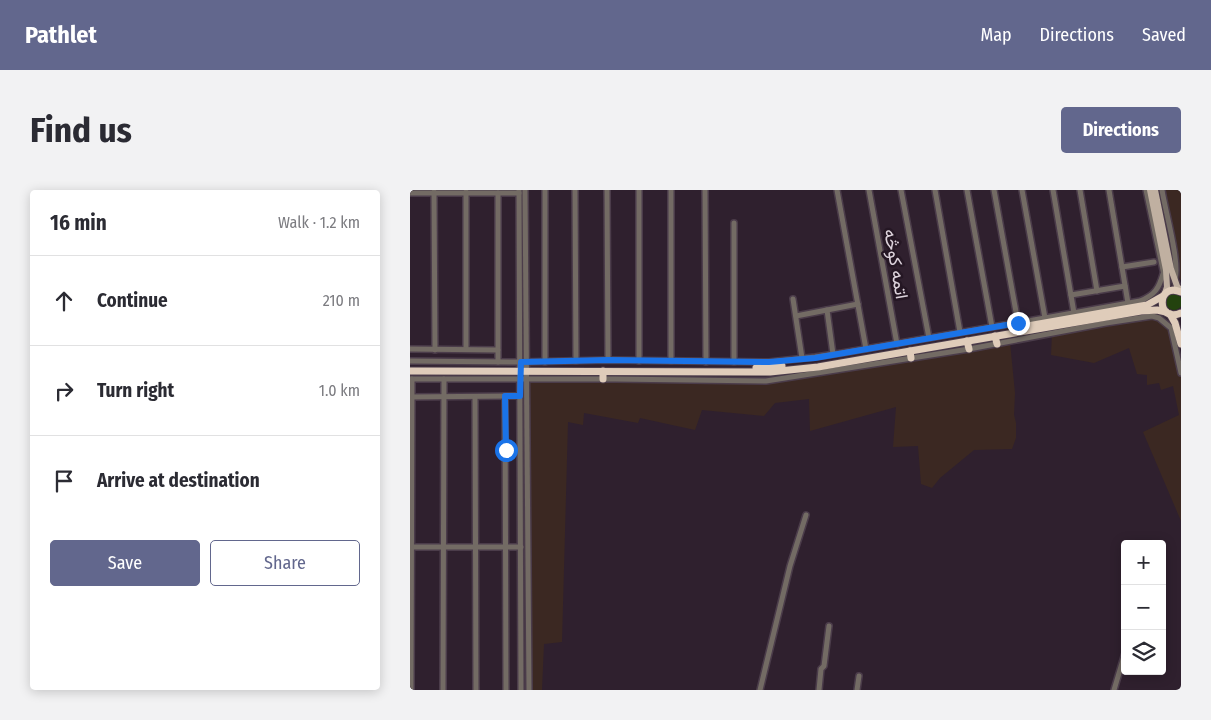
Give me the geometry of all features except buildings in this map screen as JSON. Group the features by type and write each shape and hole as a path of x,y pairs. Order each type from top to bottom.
{"highway":[{"path":"410,371 741,368 798,365 1147,305 1173,290 1181,291"},
{"path":"1164,295 1162,305 1178,332 1181,344"},
{"path":"410,367 523,370 603,375 806,372 911,354 967,341 996,340 1140,311 1174,315 1181,313"},
{"path":"967,341 969,349"}],"main road":[{"path":"1150,190 1167,287 1164,295"},
{"path":"1155,190 1171,269 1177,278 1181,291"}],"street":[{"path":"544,362 545,190"},
{"path":"575,190 576,361"},
{"path":"606,190 608,360"},
{"path":"639,190 639,361"},
{"path":"671,190 671,361"},
{"path":"705,190 706,362"},
{"path":"837,190 866,349"},
{"name":"اتمه کوڅه","path":"869,190 897,344"},
{"path":"901,190 929,338"},
{"path":"935,190 960,332"},
{"path":"967,190 992,327"},
{"path":"994,190 1018,323"},
{"path":"1022,190 1045,318"},
{"path":"1053,190 1074,313"},
{"path":"1080,190 1098,291"},
{"path":"1109,190 1128,303"},
{"path":"1146,190 1165,276 1147,305"},
{"path":"1162,190 1177,278"},
{"path":"410,192 498,193 521,191 529,690"},
{"path":"434,192 435,350"},
{"path":"466,192 466,350"},
{"path":"498,193 498,362"},
{"path":"734,223 734,362"},
{"path":"1122,267 1154,262"},
{"path":"1070,295 1125,286"},
{"path":"412,690 411,379 444,380 523,370 544,362 608,360 769,362 815,358 1074,313 1151,297"},
{"path":"793,299 802,358"},
{"path":"796,316 858,304"},
{"path":"826,310 833,354"},
{"path":"1154,313 1178,332"},
{"path":"1171,328 1181,373"},
{"path":"911,354 969,349 996,340"},
{"path":"410,349 498,350"},
{"path":"410,361 498,362 523,370"},
{"path":"521,690 520,396 523,370"},
{"path":"443,690 444,380"},
{"path":"475,396 476,690"},
{"path":"505,396 506,690"},
{"path":"411,397 520,396"},
{"path":"760,690 790,566 806,515"},
{"path":"413,547 521,547"},
{"path":"819,690 829,626"},
{"path":"1114,690 1121,666"},
{"path":"857,690 859,676"}],"shaded area":[{"path":"1162,190 1181,190 1181,280 1176,275"},
{"path":"1152,316 1171,328 1181,373 1181,521 1143,432 1179,415 1173,386 1161,390 1159,383 1147,385 1147,375 1137,374 1129,348 1094,363 1051,355 1052,333"},
{"path":"1010,342 1016,423 1016,438 1012,449 974,450 940,478 932,488 921,484 918,446 893,447 896,407 810,431 809,399 775,403 764,416 702,410 695,430 640,418 638,423 584,413 583,425 568,422 562,642 544,644 542,690 529,690 526,379 766,381"}],"green space":[{"path":"1171,294 1177,294 1182,299 1180,308 1171,310 1166,305 1166,299"}],"route":[{"path":"506,450 505,396 520,396 521,362 608,360 769,362 815,358 1018,323"}]}
